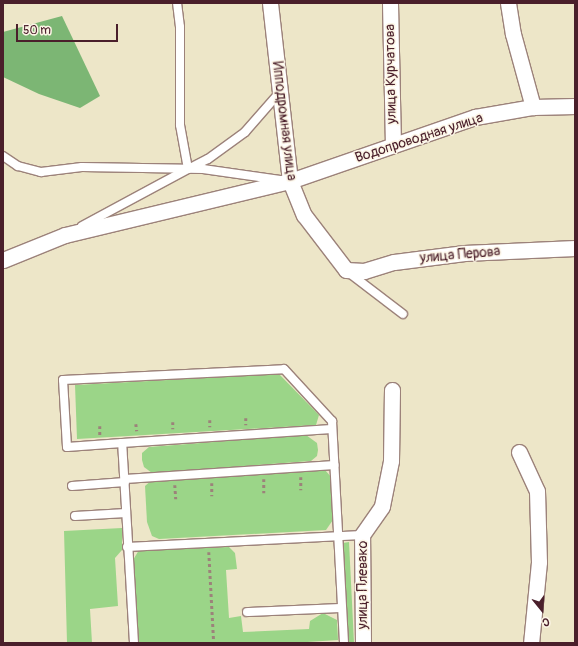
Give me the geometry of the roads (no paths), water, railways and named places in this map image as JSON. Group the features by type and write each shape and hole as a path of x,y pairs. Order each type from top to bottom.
{"street":[{"name":"Ипподромная улица","path":"270,3 290,181 304,215 346,270"},
{"name":"улица Курчатова","path":"390,3 393,144"},
{"path":"508,3 513,34 533,107"},
{"name":"Водопроводная улица","path":"3,260 65,235 290,181 393,144 475,117 533,107 575,106"},
{"name":"улица Перова","path":"346,270 364,271 394,262 464,253 575,248"},
{"name":"улица Плевако","path":"363,643 362,535 382,506 391,461 392,390"},
{"path":"520,452 537,491 539,562 531,643"}],"lane":[{"path":"177,3 180,27 180,125 188,169"},
{"path":"65,235 208,159 245,132 280,92"},
{"path":"3,156 18,166 41,172 82,167 203,169 290,181"},
{"path":"346,270 403,314"},
{"path":"332,429 67,447 63,380 284,369 332,421 344,643"},
{"path":"122,443 134,643"},
{"path":"72,486 125,480 335,465"},
{"path":"75,516 126,513"},
{"path":"127,546 339,538 362,535"},
{"path":"247,612 342,608"}]}
